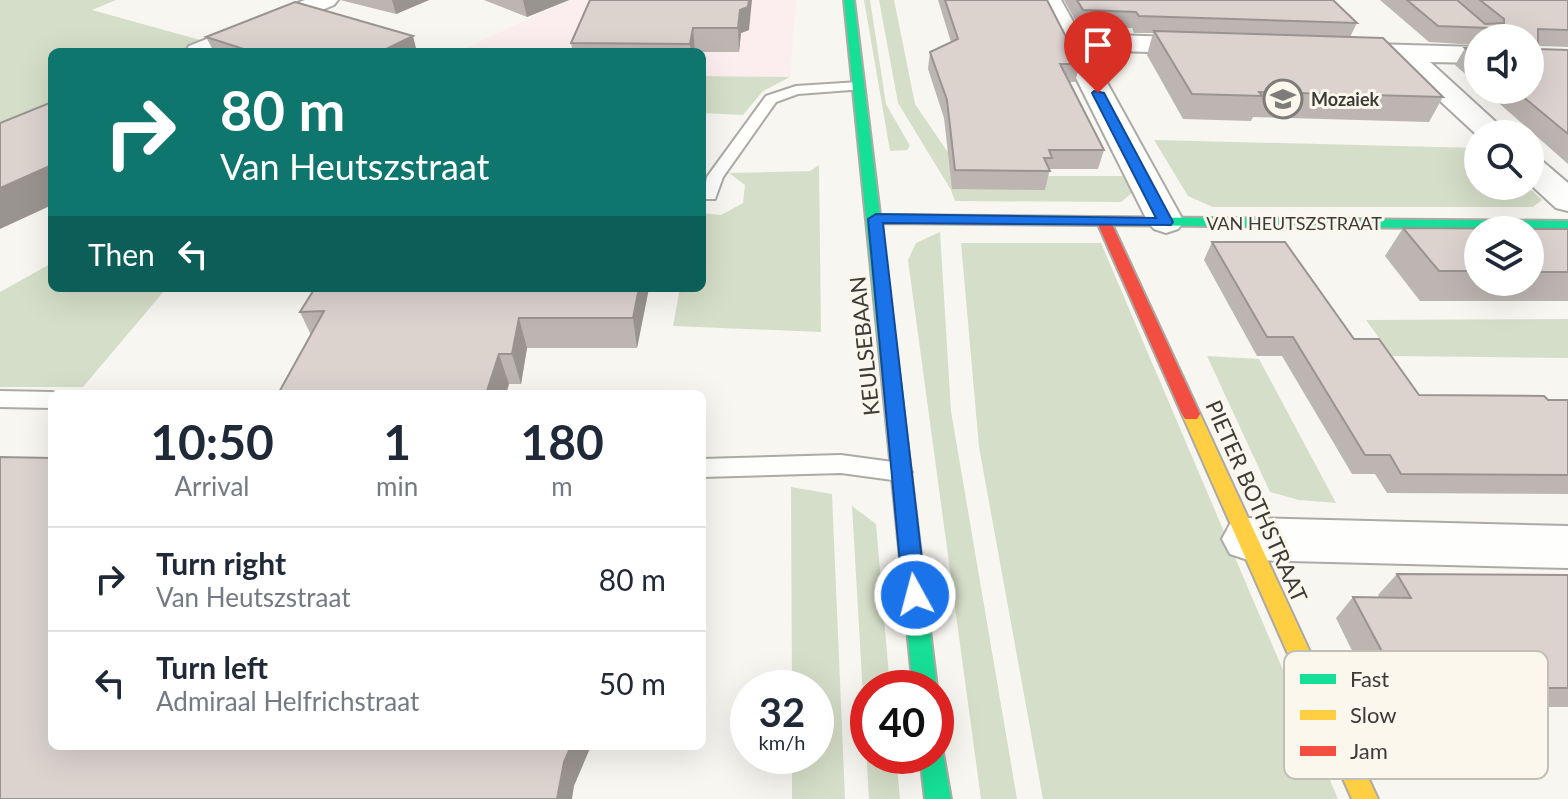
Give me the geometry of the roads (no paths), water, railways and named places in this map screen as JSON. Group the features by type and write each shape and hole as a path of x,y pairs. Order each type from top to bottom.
{"street":[{"path":"208,48 326,0"},
{"name":"KEULSEBAAN","path":"849,0 876,219 923,670"},
{"path":"1049,0 1166,222"},
{"path":"1071,42 1229,47"},
{"path":"1309,50 1464,55"},
{"path":"1404,53 1478,120"},
{"path":"1544,180 1568,201"},
{"name":"VAN HEUTSZSTRAAT","path":"876,219 1568,225"},
{"name":"PIETER BOTHSTRAAT","path":"1104,222 1298,651"},
{"path":"1248,539 1568,547"},
{"path":"935,774 938,799"},
{"name":"PIETER BOTHSTRAAT","path":"1356,779 1365,799"}],"lane":[{"path":"709,195 715,177 771,99 796,90 859,86"},
{"path":"0,399 48,400"},
{"path":"706,468 841,464 900,472"}],"place":[{"name":"Mozaiek","path":"1283,99"}]}
